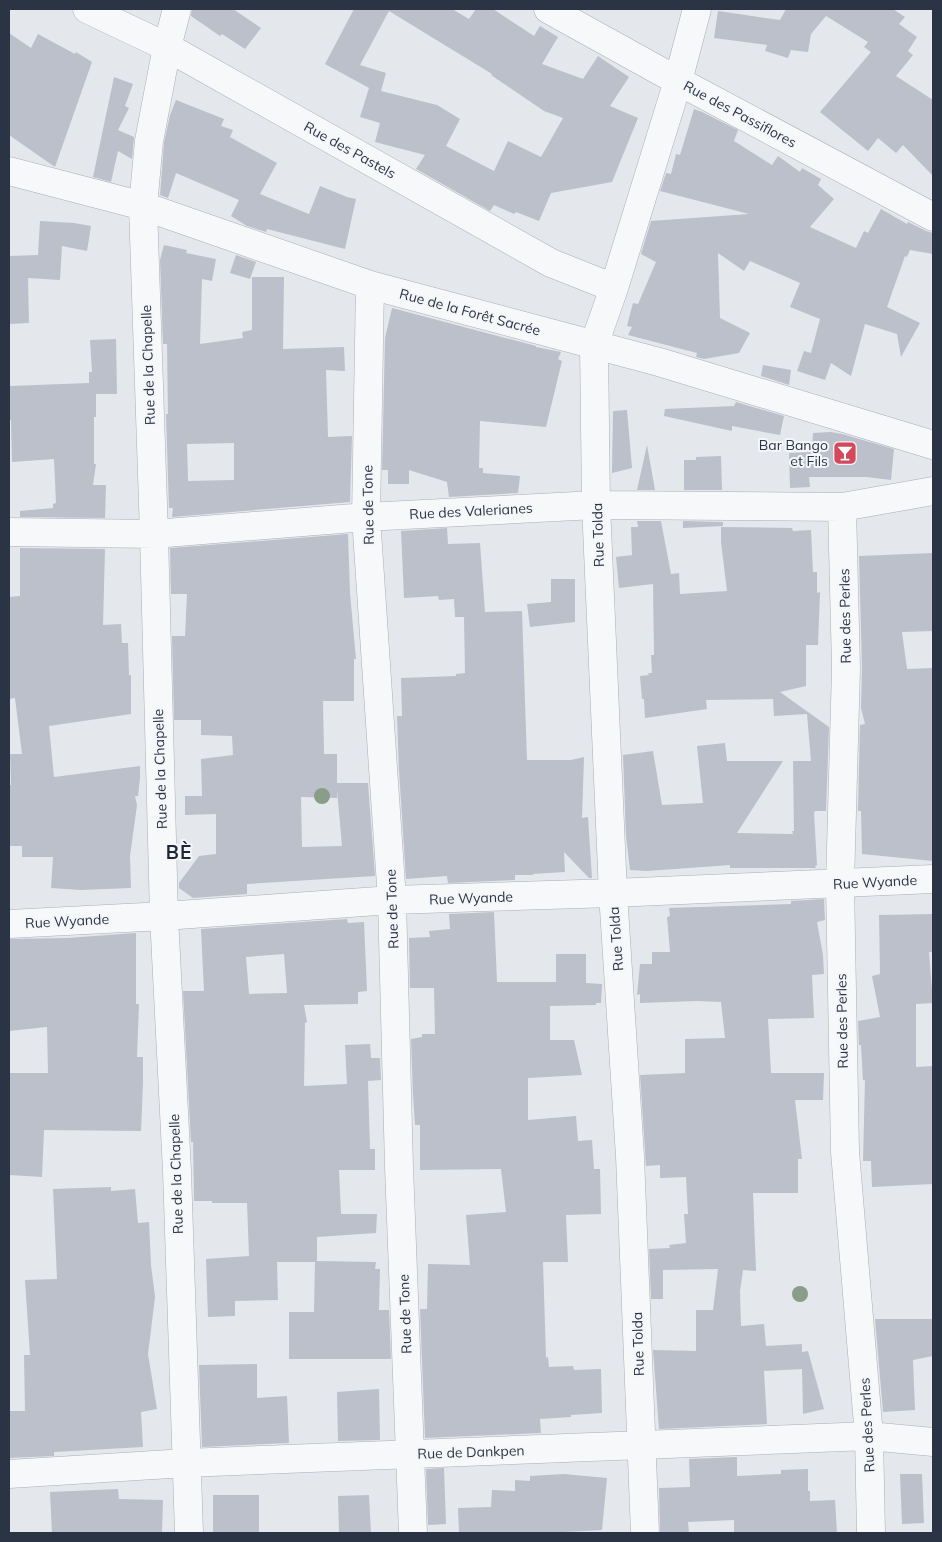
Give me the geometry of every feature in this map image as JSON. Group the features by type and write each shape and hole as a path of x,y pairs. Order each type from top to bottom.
{"street":[{"name":"Rue des Pastels","path":"87,9 167,47 551,263 614,288"},
{"name":"Rue de la Chapelle","path":"177,9 167,47 148,141 142,206 154,534 164,916 176,1170 189,1533"},
{"name":"Rue des Passiflores","path":"548,9 678,81 933,217"},
{"path":"594,345 614,288 678,81 697,9"},
{"name":"Rue de la Forêt Sacrée","path":"9,171 142,206 370,285 659,362 933,445"},
{"name":"Rue de Tone","path":"370,285 366,517 392,900 399,1167 413,1533"},
{"name":"Rue Tolda","path":"594,345 596,505 613,893 630,1156 645,1533"},
{"name":"Rue des Valerianes","path":"9,532 154,534 366,517 596,505 842,507 933,491"},
{"name":"Rue des Perles","path":"842,507 846,668 840,884 845,1152 869,1436 871,1533"},
{"name":"Rue Wyande","path":"9,924 164,916 392,900 613,893 933,879"},
{"name":"Rue de Dankpen","path":"9,1474 186,1463 869,1436 933,1442"}],"building":[{"path":"192,9 233,9 261,28 245,49 222,34 220,36 191,16"},
{"path":"354,9 452,9 469,19 476,9 493,9 534,36 540,26 558,37 542,64 583,79 598,56 629,77 610,106 638,118 612,182 551,193 539,221 516,212 514,214 494,205 490,211 416,169 425,155 375,142 380,123 360,117 369,88 371,89 325,64","holes":["389,11 492,74 544,111 563,118 541,157 508,141 494,171 446,146 460,119 437,105 381,91 386,73 360,65"]},
{"path":"786,9 893,9 905,17 899,24 917,37 908,51 913,55 896,76 933,100 933,176 903,145 896,153 878,138 868,151 820,112 871,52 864,47 868,42 826,16 811,34 808,52 791,50 788,58 765,51 767,45 714,38 718,11 780,20"},
{"path":"9,33 31,48 38,34 75,54 76,52 92,62 55,167 9,135"},
{"path":"114,77 133,84 125,106 129,108 118,130 134,137 132,159 118,151 111,182 93,177"},
{"path":"176,100 224,119 221,126 233,130 230,137 277,163 260,194 309,214 320,186 356,199 345,249 267,229 266,232 247,226 231,216 239,200 176,173 168,198 160,195 164,143 170,115"},
{"path":"694,109 738,130 734,141 772,165 778,156 800,172 802,168 821,179 818,185 834,199 810,227 856,248 864,231 868,233 881,209 907,224 908,222 933,233 933,254 910,250 907,257 905,256 887,307 920,323 901,357 897,334 865,324 851,376 831,363 825,380 797,371 804,351 811,353 820,319 790,307 800,283 750,261 744,271 718,253 720,318 750,333 739,353 704,359 696,357 697,353 628,335 632,327 627,326 633,303 638,304 656,262 641,254 651,221 749,214 660,191 666,173 671,174 676,154 680,155"},
{"path":"40,221 91,226 87,251 62,246 60,280 28,278 29,323 9,324 9,256 38,255"},
{"path":"164,245 187,250 186,253 216,259 212,281 202,279 200,344 243,338 242,332 252,330 252,277 284,277 283,349 344,347 345,371 326,370 328,437 352,436 350,502 172,517 173,508 169,508 166,414 168,414 167,344 163,344 160,260","holes":["234,443 234,480 188,481 187,444"]},
{"path":"236,255 256,262 250,279 230,273"},
{"path":"392,308 561,352 558,359 562,361 546,427 480,421 479,468 483,468 483,473 520,476 518,493 449,497 447,482 409,470 409,484 388,484 388,470 382,470 385,338"},
{"path":"116,339 117,394 96,394 96,417 94,417 94,464 96,464 93,485 106,485 105,518 20,517 20,511 53,508 53,504 56,503 54,459 12,462 11,420 9,420 10,386 89,383 89,372 92,372 90,340"},
{"path":"763,365 791,370 789,385 761,376"},
{"path":"736,402 784,416 780,435 732,426 732,431 664,416 665,409 734,406"},
{"path":"627,410 632,468 612,473 613,411"},
{"path":"831,432 894,449 891,480 866,477 809,477 810,487 790,488 789,453 812,452 813,433"},
{"path":"647,445 655,490 637,490"},
{"path":"721,456 722,490 684,490 684,460 696,460 696,457"},
{"path":"637,521 661,521 671,574 679,573 680,594 727,591 721,527 792,528 793,531 811,530 813,572 817,572 817,593 820,592 818,645 806,645 806,686 780,692 829,727 826,811 815,811 814,813 816,868 730,868 730,865 647,871 630,870 626,836 623,755 653,751 662,805 703,803 697,746 725,743 727,761 783,761 737,833 793,834 793,761 811,761 807,714 774,716 773,699 706,700 707,709 645,718 640,676 652,673 651,655 654,655 653,584 619,588 616,557 632,555 631,527 638,527"},
{"path":"683,521 723,522 723,526 683,528"},
{"path":"447,528 448,544 480,543 485,612 522,611 527,760 571,760 584,757 582,818 588,817 592,878 589,878 564,852 565,872 515,875 515,880 448,883 447,876 406,879 397,716 402,716 401,678 456,676 456,674 465,673 464,617 455,617 454,599 439,600 438,596 404,598 401,531"},
{"path":"348,534 350,593 356,659 354,659 354,701 323,701 324,754 337,754 337,783 368,783 375,876 247,884 247,894 193,898 179,888 179,883 199,856 216,854 216,814 185,815 185,796 202,796 201,759 233,755 232,736 201,735 201,720 174,720 172,636 185,636 187,594 171,594 170,548","holes":["337,790 342,846 302,847 301,797 337,798"]},
{"path":"20,548 105,549 103,625 121,624 122,643 128,643 129,675 131,675 131,714 49,726 54,777 140,766 138,796 135,796 137,805 130,856 131,888 81,890 51,888 53,857 22,857 22,846 9,846 10,754 22,754 15,698 9,699 9,597 20,596"},
{"path":"933,553 933,631 902,632 907,669 933,668 933,861 862,854 861,811 858,811 860,725 865,724 861,708 862,668 859,556"},
{"path":"551,579 575,579 575,622 530,627 527,604 551,602"},
{"path":"824,899 825,920 817,922 823,955 824,974 812,975 814,1018 768,1019 771,1073 824,1073 823,1100 795,1100 802,1159 798,1159 798,1193 753,1193 756,1271 743,1270 740,1291 741,1326 764,1324 766,1346 802,1344 802,1352 808,1351 824,1409 803,1414 802,1369 764,1371 767,1424 659,1429 653,1350 696,1351 696,1310 713,1310 718,1269 663,1270 663,1299 651,1299 649,1249 670,1248 669,1245 686,1243 684,1214 688,1214 686,1177 660,1178 660,1165 646,1166 640,1075 685,1073 685,1039 725,1038 721,1002 640,1003 640,994 637,995 640,964 652,964 652,952 670,952 667,917 670,916 669,908 791,904 791,901"},
{"path":"494,912 497,982 556,982 556,954 586,954 586,983 602,984 601,1003 596,1003 596,1005 550,1006 550,1040 574,1040 582,1075 528,1078 528,1120 576,1116 578,1141 592,1140 594,1169 600,1169 601,1214 566,1215 568,1262 543,1262 546,1358 548,1357 549,1367 573,1366 574,1370 601,1369 602,1413 540,1419 541,1433 425,1438 420,1309 427,1309 428,1264 470,1265 466,1215 506,1212 501,1169 420,1170 420,1125 415,1125 411,1039 422,1037 422,1034 435,1034 434,988 410,988 409,938 430,937 429,931 450,929 449,914"},
{"path":"933,914 933,952 929,952 933,1003 916,1004 916,1067 933,1066 933,1184 872,1187 871,1161 863,1161 865,1080 863,1080 858,1021 880,1017 872,976 880,974 879,915"},
{"path":"347,919 348,923 364,922 367,991 358,992 358,1004 304,1005 307,1022 305,1023 304,1086 347,1084 345,1045 370,1044 371,1058 380,1058 381,1080 368,1081 370,1149 375,1149 375,1170 339,1170 341,1214 377,1214 376,1233 317,1237 317,1261 376,1262 375,1269 380,1269 379,1310 389,1310 391,1359 289,1359 289,1312 314,1312 315,1262 277,1262 278,1300 235,1301 235,1316 208,1317 206,1259 249,1256 247,1203 194,1201 193,1142 191,1142 183,991 204,991 201,929","holes":["284,954 287,993 249,994 246,957"]},
{"path":"136,933 136,1004 139,1004 137,1057 143,1057 141,1131 44,1130 42,1177 9,1175 9,1073 48,1073 47,1027 9,1031 9,939 67,938"},
{"path":"111,1187 111,1191 135,1189 138,1223 149,1222 155,1297 148,1354 157,1409 141,1412 143,1447 54,1452 54,1456 9,1458 9,1411 25,1411 24,1355 30,1355 25,1280 57,1279 53,1189"},
{"path":"875,1319 933,1319 933,1356 913,1360 915,1410 883,1412"},
{"path":"257,1364 257,1398 287,1396 289,1443 202,1447 199,1365"},
{"path":"379,1389 380,1440 338,1441 337,1392"},
{"path":"737,1457 737,1476 781,1474 781,1470 808,1469 810,1501 835,1500 837,1533 734,1533 734,1520 688,1522 689,1533 660,1533 659,1488 690,1487 689,1459"},
{"path":"444,1468 446,1524 428,1525 426,1469"},
{"path":"564,1474 607,1478 602,1530 564,1533 459,1533 458,1508 491,1507 492,1490 515,1491 515,1480 530,1481 530,1476"},
{"path":"900,1474 922,1474 924,1523 902,1524"},
{"path":"118,1489 119,1499 163,1500 162,1533 52,1533 50,1492"},
{"path":"213,1495 259,1495 259,1533 213,1533"},
{"path":"369,1495 371,1533 339,1533 338,1496"}],"place":[{"name":"Bar Bango et Fils","path":"845,453"}],"district":[{"name":"BÈ","path":"179,852"}]}
